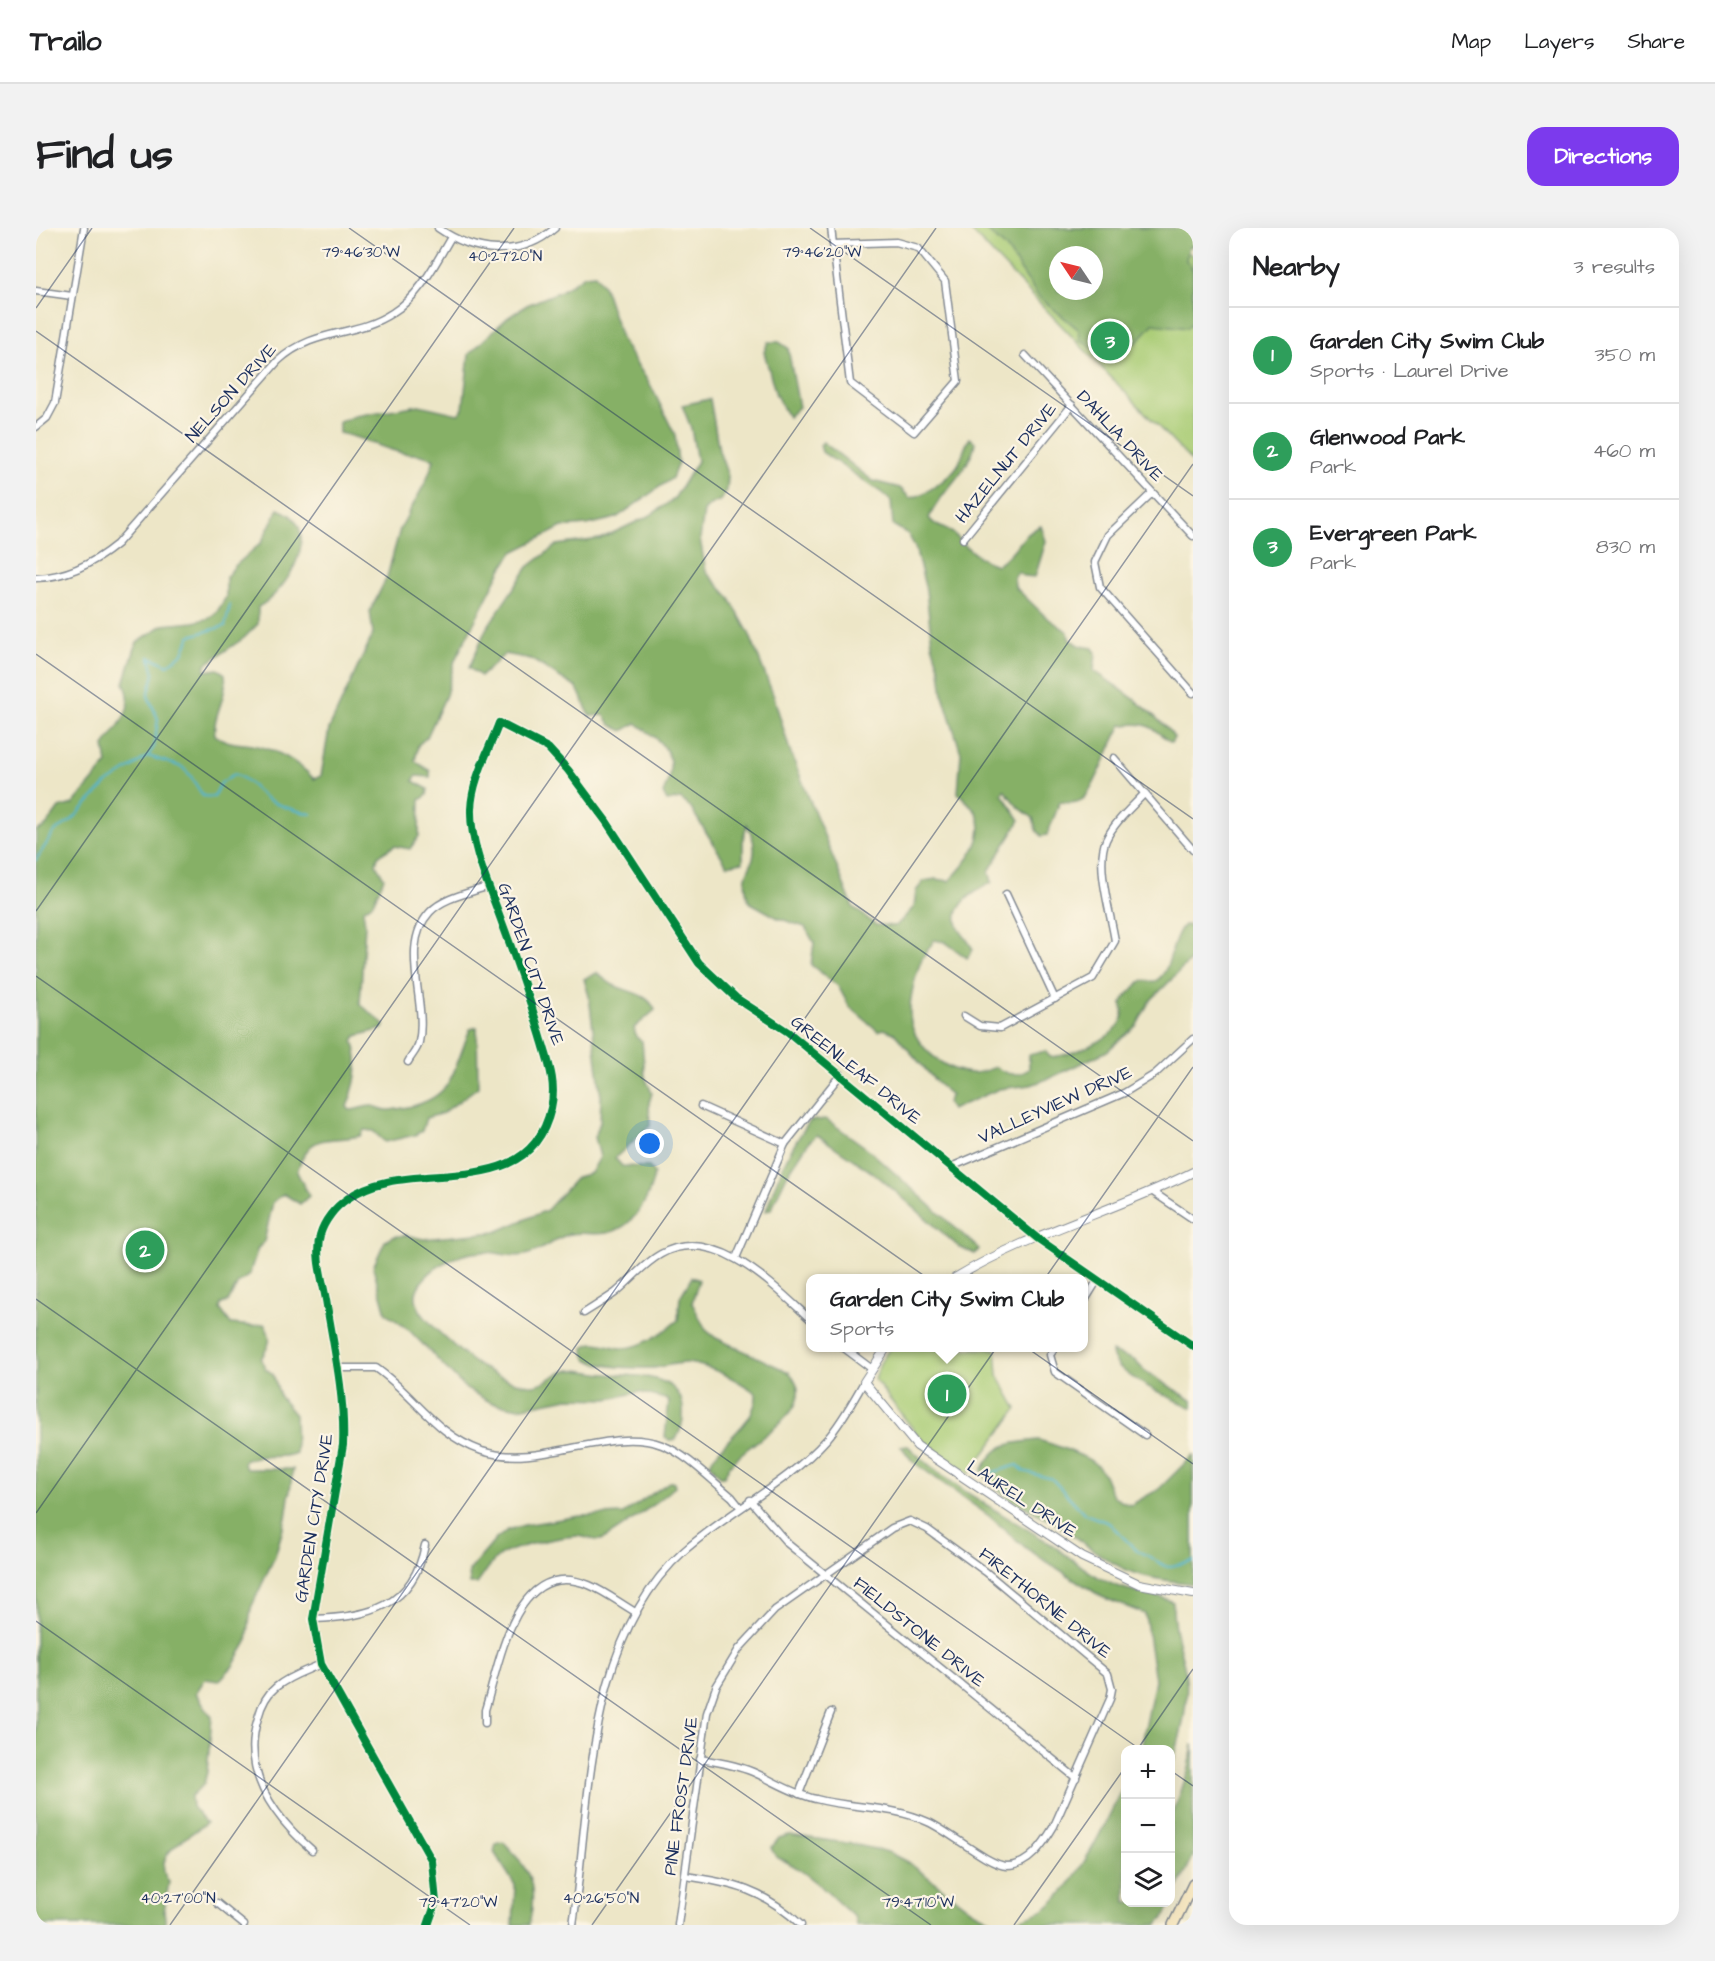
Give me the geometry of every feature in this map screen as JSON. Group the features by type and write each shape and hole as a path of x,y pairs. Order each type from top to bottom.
{"main road":[{"path":"1173,1925 1193,1884"}],"street":[{"path":"36,427 47,418 55,403 84,228"},
{"path":"438,228 451,237 476,247 504,250 528,244 555,228"},
{"path":"831,228 850,383 914,432 958,381 945,281 918,248 896,242 833,244"},
{"name":"NELSON DRIVE","path":"36,578 57,575 86,565 117,544 286,354 313,338 363,326 400,308 420,288 451,237"},
{"path":"36,291 72,296"},
{"name":"DAHLIA DRIVE","path":"1025,356 1193,537"},
{"name":"HAZELNUT DRIVE","path":"963,539 1072,405"},
{"path":"1152,493 1108,535 1095,562 1100,587 1193,693"},
{"name":"GARDEN CITY DRIVE","path":"428,1925 436,1902 432,1861 321,1664 313,1620 343,1446 344,1425 338,1368 319,1254 320,1234 330,1215 345,1199 363,1188 484,1172 506,1166 521,1156 535,1142 547,1122 554,1088 550,1069 529,997 489,886 471,826 472,792 499,723"},
{"name":"GREENLEAF DRIVE","path":"499,723 548,748 568,770 606,821 699,963 736,998 788,1032 1037,1238 1087,1274"},
{"path":"1114,758 1193,850"},
{"path":"964,1016 980,1026 1000,1028 1093,978 1115,941 1102,866 1106,840 1120,819 1145,793"},
{"path":"408,1062 419,1043 415,946 419,930 430,912 446,901 489,886"},
{"path":"1006,894 1055,999"},
{"name":"VALLEYVIEW DRIVE","path":"951,1167 1124,1093 1155,1074 1193,1039"},
{"path":"736,1258 785,1144 841,1074"},
{"path":"701,1106 785,1144"},
{"path":"963,1274 1037,1238 1153,1192 1193,1172"},
{"path":"1153,1192 1193,1219"},
{"path":"584,1313 615,1293 660,1254 676,1248 696,1246 736,1258 806,1316"},
{"name":"GREENLEAF DRIVE","path":"1088,1275 1193,1346"},
{"path":"1088,1294 1097,1281"},
{"path":"850,1352 872,1369"},
{"path":"573,1925 603,1701 620,1644 661,1577 683,1552 740,1507 805,1461 827,1438 883,1352"},
{"path":"1052,1352 1050,1355 1055,1372 1145,1435"},
{"path":"338,1368 376,1368 447,1433 465,1444 502,1456 524,1456 622,1442 662,1445 724,1490 740,1507"},
{"name":"LAUREL DRIVE","path":"864,1382 917,1446 991,1497 1050,1533 1082,1557 1139,1584 1193,1594"},
{"name":"FIELDSTONE DRIVE","path":"750,1500 774,1529 825,1574 1076,1778"},
{"name":"FIRETHORNE DRIVE","path":"700,1759 738,1766 815,1799 880,1807 908,1814 954,1835 989,1860 1010,1866 1020,1864 1045,1842 1110,1699 1113,1689 1108,1674 986,1572 917,1523 904,1521 825,1574"},
{"path":"313,1620 352,1618 388,1604 404,1592 415,1577 425,1545"},
{"name":"PINE FROST DRIVE","path":"678,1925 707,1713 717,1687 739,1649 775,1610 825,1574"},
{"path":"485,1723 485,1710 514,1618 524,1602 538,1588 570,1580 590,1585 637,1613"},
{"path":"312,1850 291,1831 273,1809 259,1784 253,1755 254,1730 262,1704 275,1688 294,1675 321,1664"},
{"path":"799,1794 831,1712"},
{"path":"685,1876 750,1889 772,1900 801,1925"},
{"path":"217,1903 244,1925"}],"green space":[{"path":"968,228 1154,228 1193,256 1193,463"},
{"path":"984,228 1188,228 1193,232 1193,246 1189,247 1186,260 1193,270 1193,322 1187,328 1153,324 1136,343 1092,348 1080,339 1079,330 1038,296 1006,248"},
{"path":"595,274 604,287 622,341 651,386 675,435 678,463 672,478 616,518 587,525 562,527 513,552 502,568 455,660 446,695 427,737 418,745 415,761 430,771 430,777 416,776 413,781 428,789 427,795 420,800 419,836 410,849 394,846 378,856 376,864 384,878 373,903 363,910 365,924 360,1004 385,1025 382,1029 356,1036 353,1041 357,1066 355,1083 347,1107 350,1110 373,1106 390,1110 411,1107 438,1094 453,1075 470,1029 477,1027 478,1087 443,1113 426,1118 422,1131 415,1135 385,1142 373,1131 364,1130 360,1136 329,1139 314,1144 302,1159 297,1172 309,1196 300,1204 284,1194 273,1202 264,1242 258,1248 249,1275 238,1283 228,1302 221,1304 220,1309 231,1324 253,1326 264,1324 267,1329 269,1342 261,1359 266,1369 273,1374 280,1397 295,1415 296,1453 256,1457 243,1462 246,1469 293,1469 286,1518 275,1556 251,1608 247,1642 233,1666 219,1681 205,1679 196,1693 212,1717 204,1784 191,1796 192,1807 206,1823 181,1841 167,1855 164,1863 164,1872 169,1882 164,1911 166,1925 36,1925 36,831 46,826 59,808 73,804 107,764 104,746 125,716 128,701 124,683 137,642 163,625 194,622 210,618 217,612 226,597 226,577 261,543 278,509 290,515 299,526 301,539 299,552 287,579 268,601 258,607 258,624 244,638 206,664 205,671 218,669 225,674 215,735 228,742 269,749 293,761 314,779 321,776 329,729 373,634 370,611 387,577 400,529 426,481 434,460 422,455 394,451 339,433 339,422 355,416 419,405 458,414 463,409 469,354 507,318 527,305 561,291 585,275"},
{"path":"768,342 779,342 788,348 799,407 788,417 776,395 764,352"},
{"path":"710,399 719,451 728,476 727,490 721,500 704,511 700,539 706,572 729,597 749,633 774,697 790,751 853,907 876,925 896,926 914,907 916,891 924,881 936,879 949,881 973,851 980,833 980,823 976,811 958,793 961,753 943,695 940,670 932,644 926,590 915,547 908,534 893,525 891,501 822,452 820,445 823,442 873,481 900,488 910,498 922,494 943,481 958,465 970,438 975,442 973,452 962,471 940,499 929,518 935,524 953,533 979,557 997,565 1034,529 1041,526 1046,541 1035,577 1024,576 1018,572 1014,578 1015,587 1046,617 1068,632 1069,639 1081,646 1093,648 1096,653 1094,671 1144,707 1171,733 1174,738 1171,743 1154,729 1145,725 1122,725 1087,795 1078,802 1060,802 1047,835 1041,836 1036,830 1033,818 1018,807 1004,790 1002,794 1020,820 989,871 992,882 971,895 957,914 960,930 973,950 967,958 945,942 934,940 923,957 915,978 910,1008 912,1025 916,1036 931,1054 951,1068 962,1071 982,1072 996,1067 1004,1072 1016,1074 1029,1069 1029,1055 1045,1051 1050,1057 1068,1054 1099,1041 1116,1029 1122,1019 1122,1004 1125,998 1140,982 1155,981 1161,977 1179,931 1184,925 1193,926 1193,958 1149,1002 1137,1025 1107,1051 1050,1078 1031,1085 999,1089 951,1110 947,1102 951,1095 938,1084 894,1033 884,1029 878,1031 849,1006 838,986 811,965 814,943 805,927 778,918 749,902 745,882 753,860 754,846 747,824 743,839 743,862 727,865 690,807 681,799 667,801 663,793 668,780 670,760 662,744 655,737 636,723 623,731 611,725 604,715 590,716 577,688 531,659 505,654 481,676 469,668 486,629 528,567 557,545 600,539 649,516 674,499 697,461 691,428 682,405"},
{"path":"597,973 613,985 643,996 655,1010 634,1028 636,1037 642,1041 645,1077 652,1093 649,1103 650,1126 615,1158 622,1166 649,1167 654,1173 645,1201 633,1218 617,1230 598,1234 570,1234 525,1255 485,1252 452,1259 437,1267 425,1278 417,1290 416,1301 424,1316 459,1350 483,1368 512,1381 536,1385 565,1371 580,1370 643,1377 666,1383 681,1398 683,1410 682,1426 675,1440 665,1437 669,1400 639,1392 608,1399 568,1398 519,1408 492,1403 466,1389 410,1331 386,1313 373,1267 385,1241 392,1237 406,1235 423,1239 496,1232 547,1210 577,1177 591,1173 600,1157 595,1137 600,1122 601,1097 589,996 584,979"},
{"path":"826,1119 868,1149 979,1249 975,1254 959,1247 880,1178 817,1135 809,1142 787,1175 771,1209 766,1211 784,1164 796,1142 810,1121"},
{"path":"692,1277 699,1280 692,1303 706,1330 716,1338 789,1372 798,1387 797,1401 788,1415 732,1463 725,1475 721,1477 710,1464 747,1420 755,1403 756,1393 723,1374 705,1367 682,1363 655,1368 619,1367 596,1363 587,1359 584,1353 584,1348 592,1343 619,1348 631,1347 646,1342 667,1329 678,1320 680,1297"},
{"path":"887,1352 996,1352 998,1375 1017,1409 969,1474 923,1442 875,1380 880,1363"},
{"path":"1112,1352 1134,1360 1145,1371 1193,1401 1193,1408 1133,1377 1115,1361"},
{"path":"1038,1440 1090,1460 1100,1469 1115,1497 1131,1505 1159,1489 1193,1455 1193,1584 1149,1577 1123,1568 1101,1556 1051,1521 1012,1500 987,1479 982,1470 999,1449 1012,1443"},
{"path":"901,1446 908,1446 955,1485 1043,1539 1088,1571 1124,1588 1173,1602 1175,1628 1186,1683 1183,1721 1175,1754 1175,1745 1142,1745 1155,1680 1145,1614 1102,1597 1027,1549 989,1516 912,1461"},
{"path":"669,1482 674,1482 675,1486 670,1491 605,1538 597,1540 580,1536 569,1537 512,1550 497,1558 477,1584 470,1584 469,1571 496,1539 508,1530 524,1525 580,1516 623,1514"},
{"path":"1193,1744 1193,1856 1175,1894 1175,1808 1189,1768"},
{"path":"1121,1791 1121,1907 1169,1907 1164,1918 1157,1925 1001,1925 1040,1912 1057,1899 1080,1869"},
{"path":"789,1835 853,1844 888,1852 909,1863 973,1911 1001,1925 856,1925 855,1918 818,1884 798,1868 776,1857 771,1848 779,1838"},
{"path":"503,1842 520,1861 530,1879 533,1899 529,1925 513,1925 515,1885 494,1852 496,1844"}],"waterway":[{"path":"36,860 54,832 72,820 106,784 148,756 154,747 158,719 148,696 154,674 150,657 168,665 183,653 190,636 225,626 230,605"},
{"path":"148,756 182,767 203,796 214,797 221,783 234,774 244,779 269,800 311,814"},
{"path":"987,1474 1018,1465 1023,1471 1052,1479 1085,1514 1109,1523 1134,1548 1167,1567 1193,1561"}],"cycle path":[{"path":"428,1925 436,1902 432,1861 321,1664 313,1619 343,1445 341,1393 320,1270 318,1243 324,1225 334,1210 347,1199 372,1186 401,1180 492,1169 518,1158 538,1139 551,1108 553,1090 549,1063 522,977 481,864 471,823 474,787 499,723 548,748 568,770 606,821 699,963 736,998 788,1032 1037,1238 1193,1346"}],"place":[{"name":"Evergreen Park","path":"1110,341"},
{"name":"Glenwood Park","path":"145,1250"},
{"name":"Garden City Swim Club","path":"947,1394"}]}
